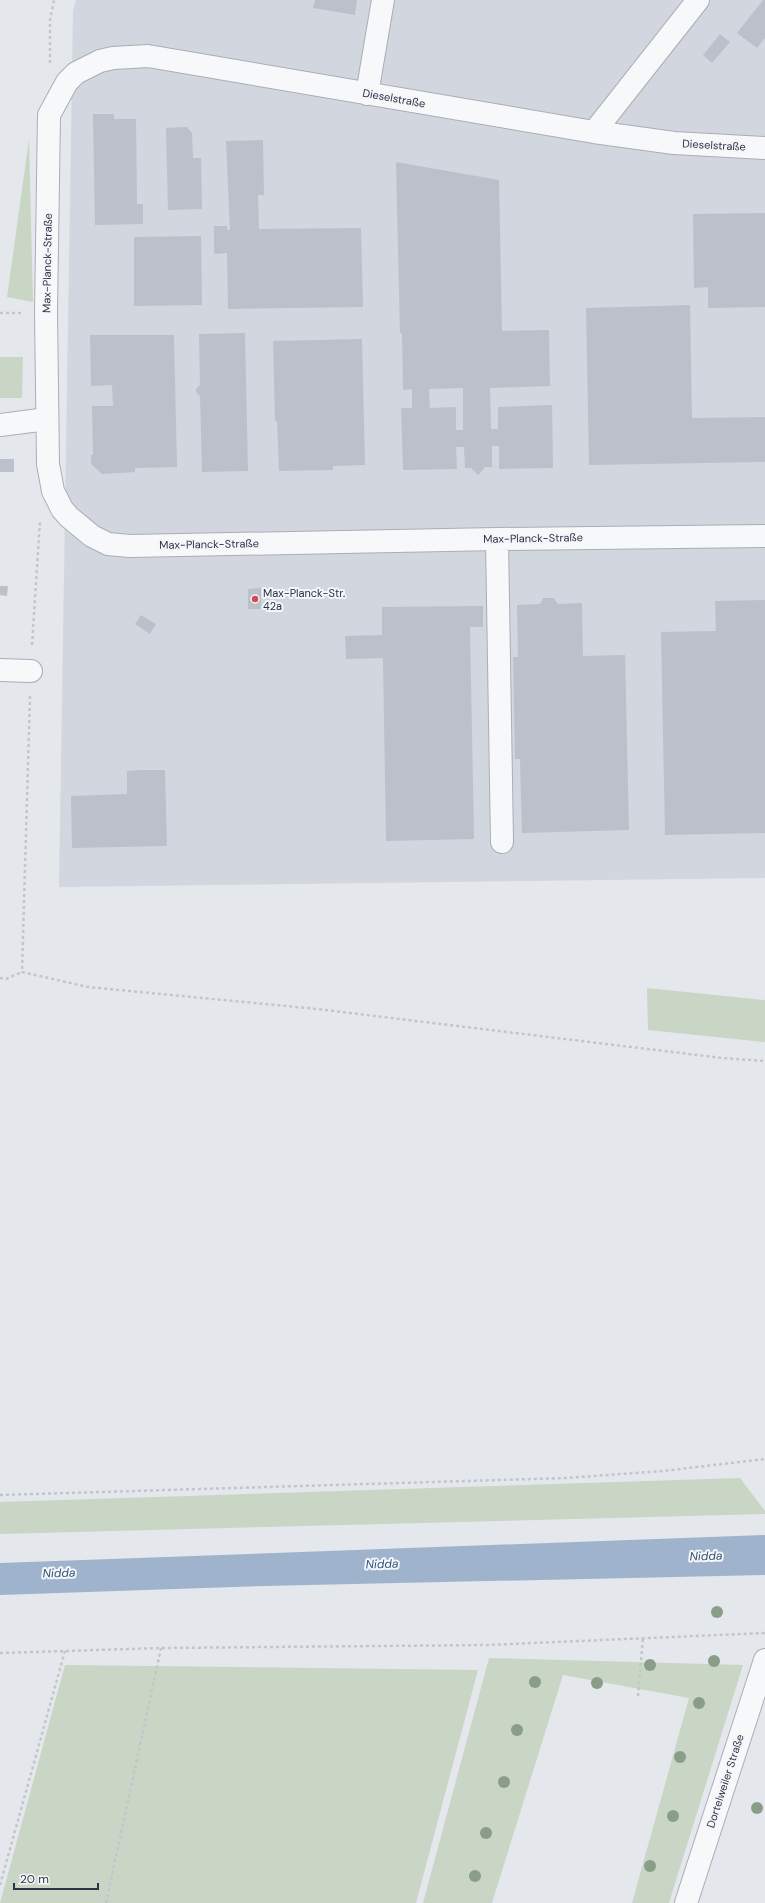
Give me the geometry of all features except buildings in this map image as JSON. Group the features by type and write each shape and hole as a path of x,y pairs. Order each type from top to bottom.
{"street":[{"path":"367,94 383,0"},
{"path":"594,132 698,0"},
{"name":"Dieselstraße","path":"49,115 67,82 76,73 100,61 127,56 148,56 594,132 674,143 765,148"},
{"name":"Max-Planck-Straße","path":"49,115 46,312 48,464 56,497 62,509 80,528 108,544 130,546 497,539 765,536"},
{"path":"0,426 47,419"},
{"path":"497,539 502,842"},
{"path":"0,670 31,671"},
{"name":"Dortelweiler Straße","path":"686,1903 765,1660"}],"path":[{"path":"50,67 50,20 54,0"},
{"path":"22,972 31,671 38,537 41,515"},
{"path":"0,978 6,979 22,972 88,987 317,1009 722,1058 765,1061"},
{"path":"0,1495 566,1478 670,1470 765,1459"},
{"path":"0,1653 161,1648 486,1646 765,1633"},
{"path":"638,1696 643,1638"},
{"path":"106,1903 161,1648"},
{"path":"0,1885 65,1651"}],"shaded area":[{"path":"76,0 765,0 765,878 59,887 73,11"}],"green space":[{"path":"29,139 33,302 7,297"},
{"path":"0,357 23,357 22,398 0,398"},
{"path":"647,988 765,1000 765,1042 648,1030"},
{"path":"740,1478 765,1511 765,1514 0,1534 0,1502"},
{"path":"489,1658 743,1665 669,1903 632,1903 689,1698 563,1675 492,1903 423,1903"},
{"path":"65,1665 478,1670 416,1903 0,1903"}],"water":[{"name":"Nidda","path":"765,1535 765,1575 264,1586 0,1595 0,1563"}],"place":[{"name":"Max-Planck-Str. 42a","path":"255,599"}]}
